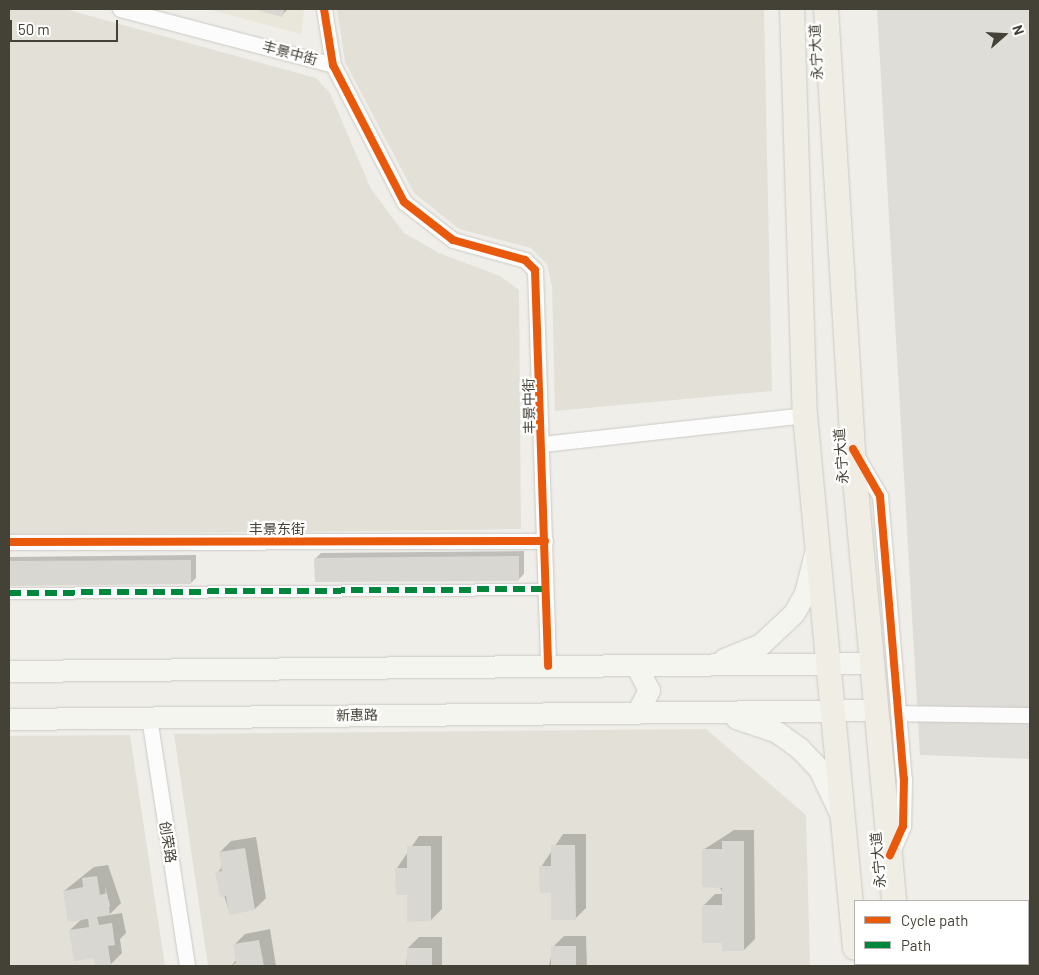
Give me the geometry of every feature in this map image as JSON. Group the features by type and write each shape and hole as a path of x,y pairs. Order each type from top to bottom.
{"main road":[{"name":"永宁大道","path":"792,9 805,415 854,938"},
{"name":"永宁大道","path":"826,9 853,449 872,663 887,712 890,855 894,900"},
{"path":"705,665 740,654 779,630 805,593 816,548"},
{"path":"9,671 872,663"},
{"path":"636,665 649,690 637,713"},
{"path":"706,712 887,712"},
{"path":"706,712 751,721 800,748 819,769 842,820"},
{"name":"新惠路","path":"9,718 706,712"}],"street":[{"name":"丰景中街","path":"120,9 333,64 404,202 453,240 524,260 535,270 543,444 548,666"},
{"path":"324,9 333,64"},
{"path":"543,444 805,415"},
{"path":"853,449 880,496 887,712 1030,715"},
{"name":"丰景东街","path":"9,542 545,541"},
{"path":"9,593 546,589"},
{"name":"创荣路","path":"149,717 187,966"}],"shaded area":[{"path":"9,9 65,9 316,78 330,93 371,189 404,233 439,253 500,276 519,290 521,529 9,535"},
{"path":"207,9 304,9 301,34"},
{"path":"337,9 764,9 772,391 555,411 552,286 547,264 531,248 459,229 414,193 345,62"},
{"path":"877,9 1030,9 1030,759 920,755"},
{"path":"706,729 806,815 810,966 208,966 174,734"},
{"path":"130,735 165,966 9,966 9,736"}],"building":[{"path":"253,9 284,9 283,17"},
{"path":"519,556 519,581 315,582 314,558"},
{"path":"191,560 191,584 9,586 9,561"},
{"path":"722,841 744,841 744,951 722,951 722,943 702,943 702,905 722,905 722,888 702,887 702,849 722,849"},
{"path":"551,845 575,845 576,920 551,920 551,893 540,893 539,866 551,866"},
{"path":"407,846 431,846 431,921 407,922 407,895 396,895 395,868 407,868"},
{"path":"245,848 255,910 229,915 226,896 220,897 215,872 222,871 219,852"},
{"path":"97,876 100,895 107,893 110,915 97,917 99,925 112,923 115,945 108,946 111,965 104,966 95,966 94,958 74,961 69,930 89,927 88,919 68,922 63,891 83,887 82,878"},
{"path":"259,940 264,966 230,966 236,963 233,944"},
{"path":"551,946 576,946 576,966 551,966"},
{"path":"407,948 432,948 432,966 407,966"}],"marked path":[{"path":"9,593 546,589"}],"cycle path":[{"path":"324,9 333,65 404,202 453,240 525,260 535,270 548,666"},
{"path":"853,449 880,496 904,779 903,826 890,855"},
{"path":"9,542 545,541"}]}
